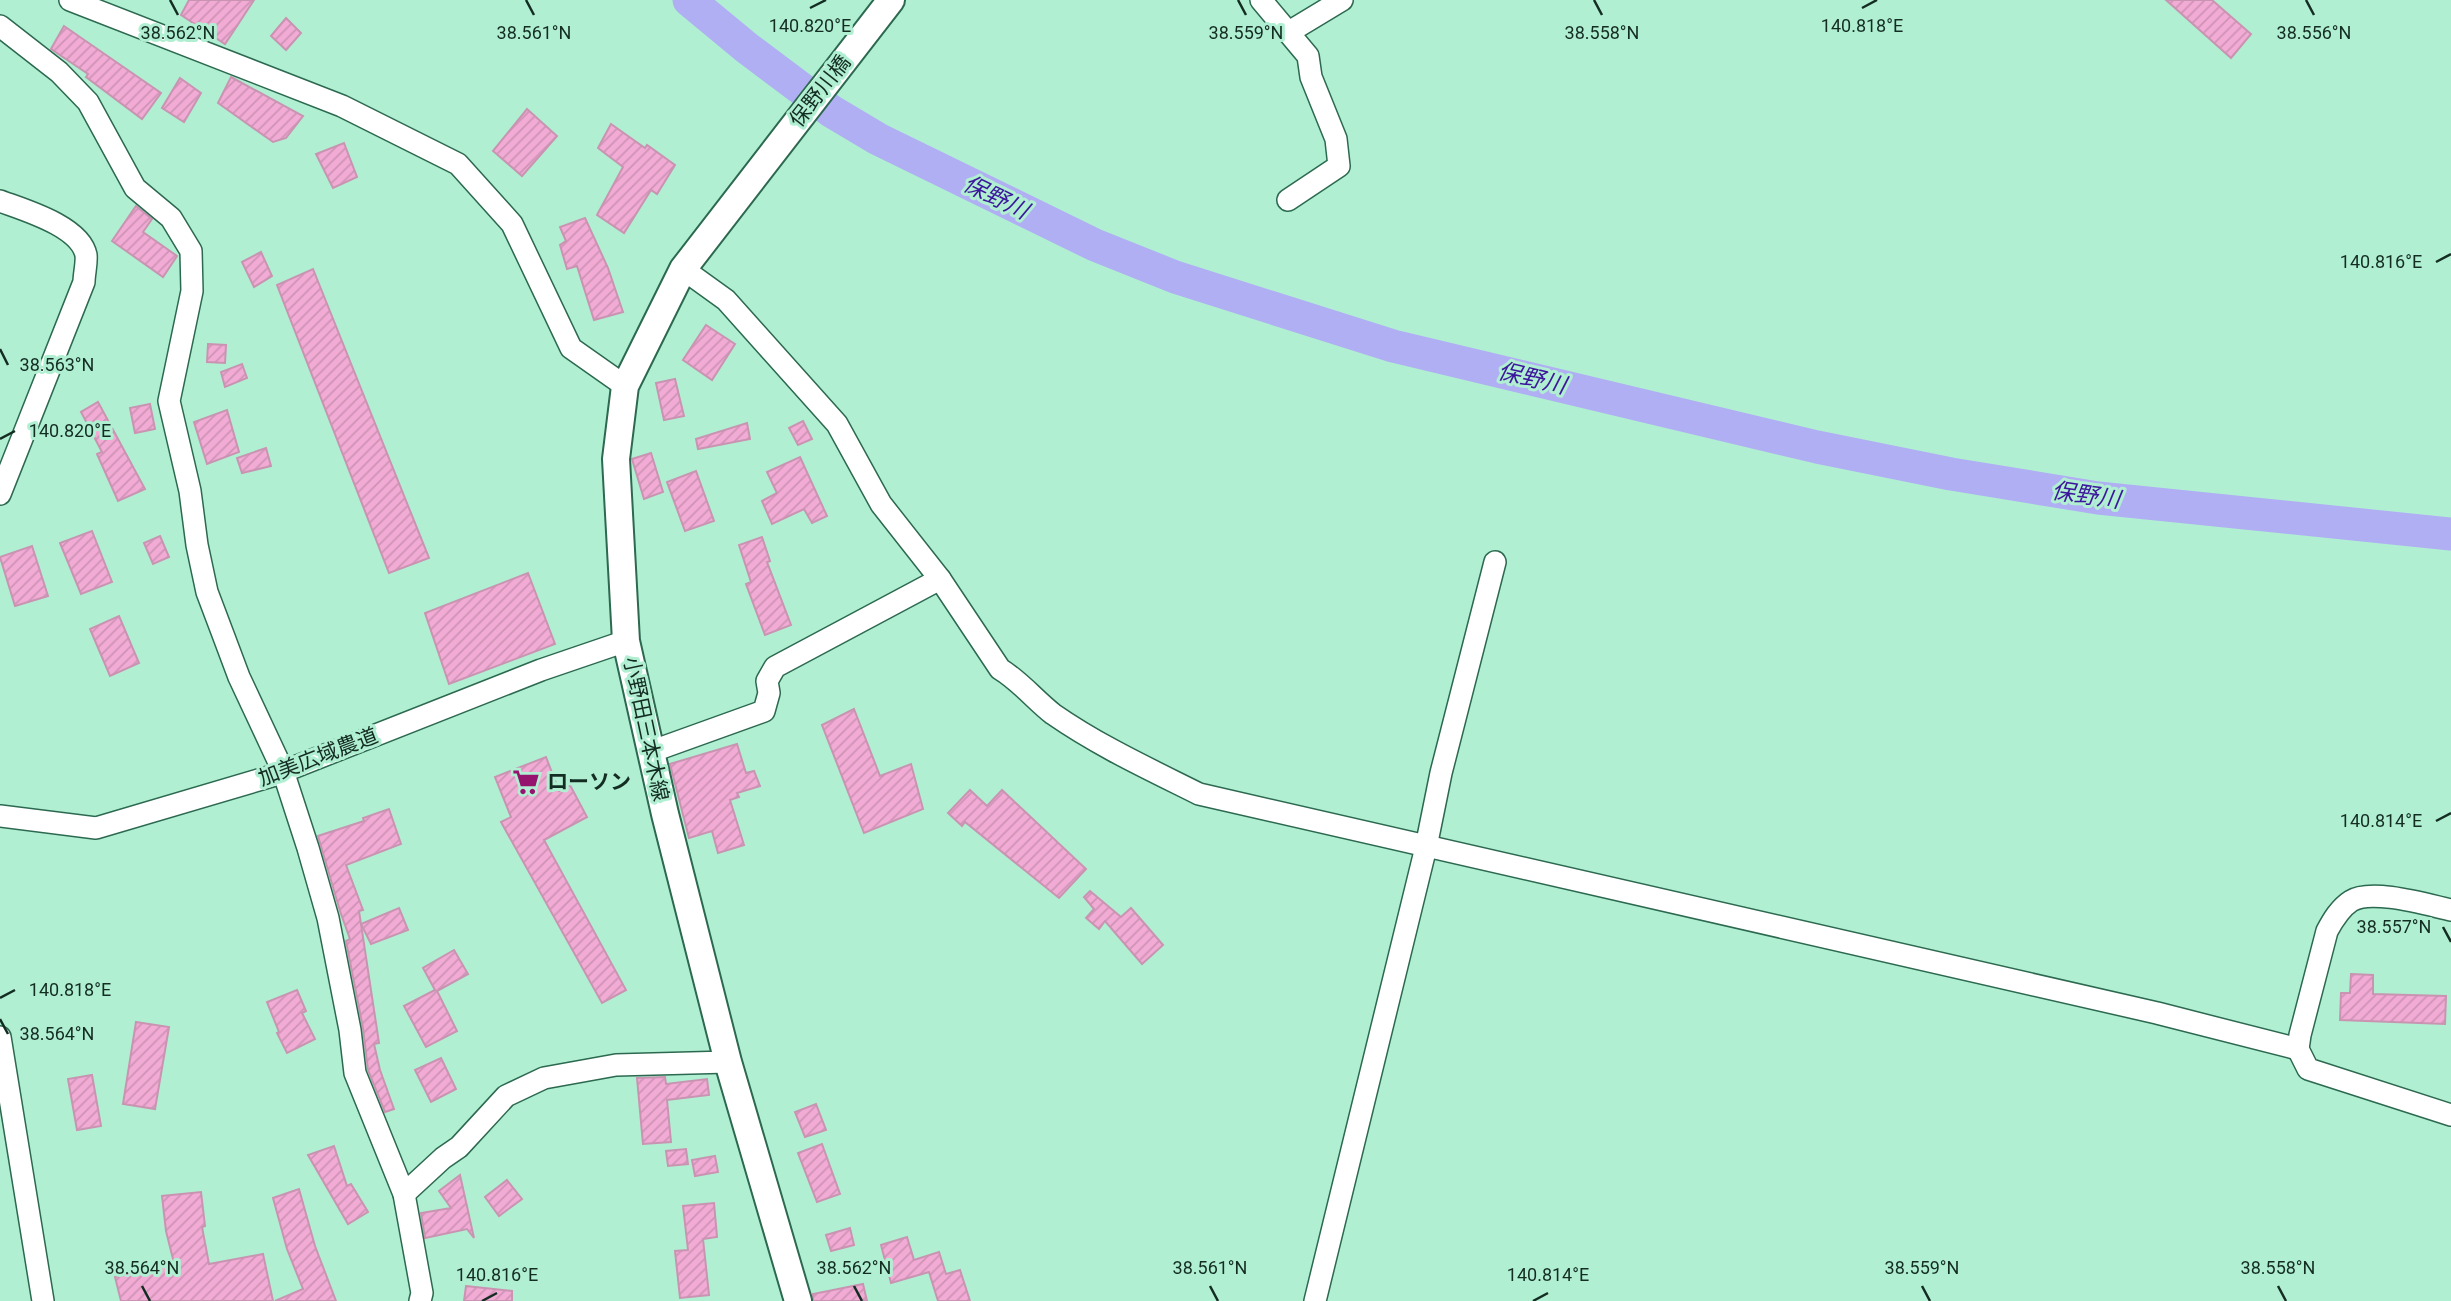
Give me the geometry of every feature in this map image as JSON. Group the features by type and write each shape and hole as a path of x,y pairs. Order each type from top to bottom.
{"main road":[{"name":"保野川橋","path":"753,177 889,2"},
{"name":"小野田三本木線","path":"753,177 683,269 625,386 616,459 626,641 650,752 728,1062 798,1301"}],"street":[{"path":"71,0 342,106 458,164 512,224 571,348 625,386"},
{"path":"1261,0 1308,56 1311,77 1336,139 1339,166 1288,200"},
{"path":"1289,32 1342,0"},
{"path":"0,26 59,72 88,102 135,188 170,218 191,251 192,291 169,401 190,491 207,592 239,677 284,771 328,918 350,1030 355,1073 404,1194 422,1293 420,1301"},
{"path":"0,201 61,226 74,236 86,254 83,282 0,494"},
{"path":"683,269 726,300 837,424 881,504 940,579 1000,669 1012,676 1051,712 1104,748 1199,794 2157,1013 2298,1049"},
{"path":"1315,1301 1426,848 1441,773 1495,562"},
{"path":"650,752 764,711 769,693 767,681 775,667 940,579"},
{"name":"加美広域農道","path":"0,816 96,828 284,771 541,670 626,641"},
{"path":"2451,910 2368,895 2353,900 2336,915 2327,931 2298,1049 2308,1069 2451,1115"},
{"path":"0,1037 43,1301"},
{"path":"404,1194 459,1147 506,1096 544,1078 616,1065 728,1062"}],"building":[{"path":"189,0 254,0 225,44 181,15"},
{"path":"2166,0 2212,0 2251,34 2231,58"},
{"path":"286,18 301,33 286,50 271,36"},
{"path":"64,26 161,93 142,119 86,77 88,74 51,49"},
{"path":"231,77 303,116 286,138 273,142 218,103"},
{"path":"180,78 201,93 184,122 162,108"},
{"path":"527,109 557,136 522,176 493,151"},
{"path":"611,124 675,165 657,194 651,190 624,233 597,215 623,167 598,148"},
{"path":"344,143 357,177 333,188 316,154"},
{"path":"136,206 152,219 143,232 177,256 163,277 112,241"},
{"path":"585,218 608,268 623,312 594,320 577,266 567,269 560,245 566,241 560,227"},
{"path":"261,252 272,276 254,287 242,262"},
{"path":"313,269 429,558 389,573 277,285"},
{"path":"706,325 735,344 712,380 683,360"},
{"path":"208,344 226,345 225,363 207,362"},
{"path":"242,364 247,378 225,387 221,372"},
{"path":"675,379 684,416 664,420 656,383"},
{"path":"98,402 145,489 118,501 97,454 102,452 81,412"},
{"path":"150,404 155,429 135,433 130,408"},
{"path":"227,410 239,452 207,464 194,422"},
{"path":"803,421 812,439 798,445 789,428"},
{"path":"747,423 750,439 698,449 696,439"},
{"path":"266,448 271,466 242,473 237,458"},
{"path":"651,453 663,492 644,499 632,459"},
{"path":"800,457 827,516 812,523 804,509 772,524 762,501 777,493 767,472"},
{"path":"696,471 714,521 685,531 667,482"},
{"path":"92,531 112,582 81,594 60,543"},
{"path":"160,536 169,557 153,564 144,543"},
{"path":"762,537 770,561 767,562 791,625 765,635 746,584 751,582 739,545"},
{"path":"32,546 48,596 15,606 0,557"},
{"path":"528,573 555,644 449,684 425,613"},
{"path":"119,616 139,663 110,676 90,629"},
{"path":"854,709 880,776 911,764 923,809 864,833 822,725"},
{"path":"737,744 746,773 754,771 760,786 737,793 739,797 730,800 744,845 718,853 712,831 689,838 670,764"},
{"path":"546,757 559,791 570,785 587,817 544,840 626,990 602,1003 501,822 511,817 495,777"},
{"path":"970,790 987,806 1002,790 1086,869 1059,898 965,822 962,826 948,813"},
{"path":"389,809 401,844 346,865 363,910 359,911 379,1043 374,1044 394,1109 385,1112 368,1070 363,1028 346,941 350,939 318,836 364,821 363,818"},
{"path":"1090,891 1121,917 1131,908 1163,945 1142,964 1105,921 1099,929 1086,918 1094,909 1084,897"},
{"path":"399,908 408,930 371,944 361,924"},
{"path":"454,950 468,974 437,991 457,1031 426,1047 404,1006 435,990 423,968"},
{"path":"2351,974 2373,975 2373,994 2446,996 2445,1024 2340,1020 2341,993 2350,993"},
{"path":"297,990 306,1011 302,1013 315,1039 287,1053 267,1002"},
{"path":"136,1022 169,1027 155,1109 123,1104"},
{"path":"441,1058 456,1089 431,1102 415,1070"},
{"path":"92,1075 101,1126 77,1130 68,1079"},
{"path":"665,1077 666,1084 707,1079 709,1095 667,1100 671,1142 643,1144 637,1078"},
{"path":"816,1104 826,1130 805,1137 795,1112"},
{"path":"822,1144 840,1194 817,1202 798,1153"},
{"path":"334,1146 347,1186 351,1184 368,1212 348,1224 308,1155"},
{"path":"686,1149 688,1164 668,1166 666,1151"},
{"path":"715,1156 718,1172 695,1176 692,1160"},
{"path":"460,1175 474,1238 467,1229 425,1238 421,1213 451,1208 439,1191"},
{"path":"507,1180 522,1199 499,1216 485,1197"},
{"path":"299,1189 315,1246 336,1301 275,1301 303,1289 287,1249 273,1198"},
{"path":"201,1192 205,1226 202,1227 209,1264 263,1254 273,1301 121,1301 115,1277 174,1263 166,1231 162,1196"},
{"path":"714,1203 717,1237 703,1239 709,1295 680,1298 675,1251 688,1250 683,1206"},
{"path":"850,1228 854,1245 831,1251 826,1235"},
{"path":"907,1237 914,1260 939,1252 946,1274 960,1270 970,1301 938,1301 929,1272 891,1283 881,1245"},
{"path":"863,1284 867,1301 813,1301 813,1294"},
{"path":"466,1286 512,1291 512,1301 464,1301"}],"waterway":[{"name":"保野川","path":"689,0 831,111 878,139 1095,245 1175,277 1393,346 1817,447 1951,474 2098,498 2451,534"}],"place":[{"name":"ローソン","path":"526,782"}]}
